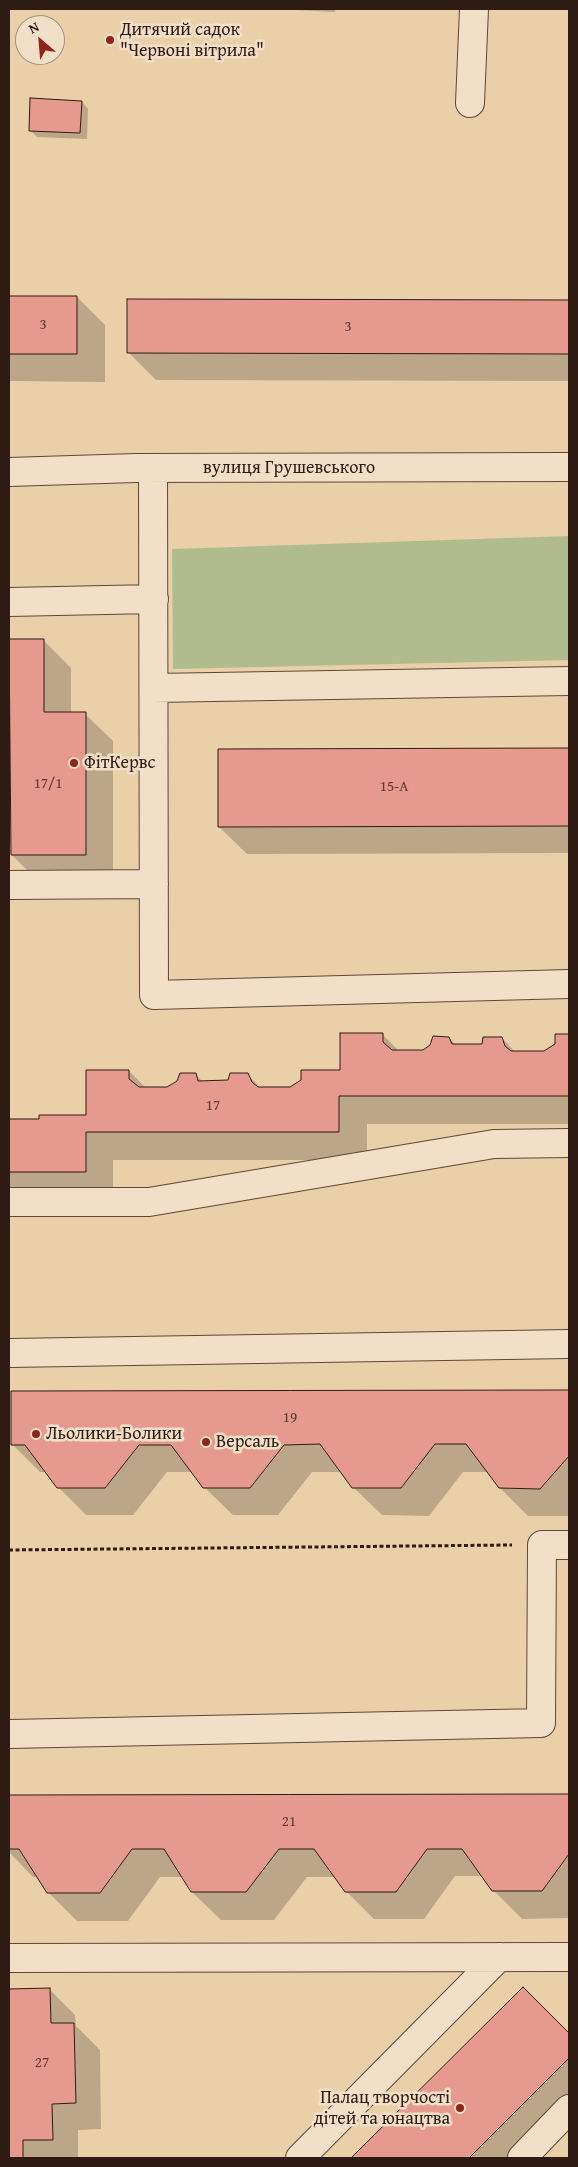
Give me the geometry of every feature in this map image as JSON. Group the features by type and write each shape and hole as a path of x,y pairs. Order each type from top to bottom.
{"street":[{"path":"470,103 474,9"},
{"name":"вулиця Грушевського","path":"9,472 153,468 569,467"},
{"path":"153,468 154,995 569,984"},
{"path":"9,602 154,599"},
{"path":"154,688 569,681"},
{"path":"9,885 154,884"},
{"path":"9,1202 148,1202 494,1144 569,1142"},
{"path":"9,1353 569,1344"},
{"path":"9,1734 542,1723 542,1545 569,1545"},
{"path":"300,2158 499,1957"},
{"path":"9,1958 569,1957"},
{"path":"522,2158 569,2109"}],"path":[{"path":"9,1550 542,1545"}],"green space":[{"path":"569,536 569,660 173,669 172,549"}],"building":[{"path":"30,98 82,101 80,133 29,131"},
{"path":"9,296 77,296 77,354 9,354"},
{"path":"127,299 569,300 569,354 127,353"},
{"path":"9,639 44,639 44,712 86,712 86,855 11,855"},
{"path":"569,748 569,826 218,827 218,749"},
{"path":"340,1033 383,1033 383,1042 392,1050 423,1050 430,1045 433,1036 449,1037 452,1044 482,1044 483,1037 502,1037 505,1046 511,1051 544,1051 555,1044 555,1034 569,1034 569,1096 339,1096 339,1132 86,1132 86,1172 9,1172 9,1119 39,1119 39,1115 86,1115 86,1070 129,1070 129,1079 139,1087 167,1087 177,1081 180,1073 196,1073 198,1081 228,1080 230,1073 248,1073 252,1082 258,1087 290,1087 301,1080 301,1070 340,1070"},
{"path":"569,1390 569,1456 540,1489 499,1488 466,1444 435,1444 401,1488 352,1488 320,1444 284,1445 250,1488 203,1488 171,1445 139,1445 105,1488 57,1488 25,1445 11,1445 11,1391"},
{"path":"569,1794 569,1854 542,1891 492,1891 462,1849 427,1849 396,1892 345,1892 314,1849 279,1849 246,1892 191,1892 164,1849 132,1849 100,1893 47,1893 19,1849 9,1849 9,1795"},
{"name":"Палац творчості дітей та юнацтва","path":"523,1987 569,2033 569,2058 469,2158 351,2158"},
{"path":"50,1988 51,2023 74,2023 76,2103 52,2104 53,2140 23,2140 23,2158 9,2158 9,1989"}],"place":[{"name":"Дитячий садок \"Червоні вітрила\"","path":"110,40"},
{"name":"ФітКервс","path":"74,763"},
{"name":"Льолики-Болики","path":"36,1434"},
{"name":"Версаль","path":"206,1442"},
{"name":"Палац творчості дітей та юнацтва","path":"460,2108"}]}
